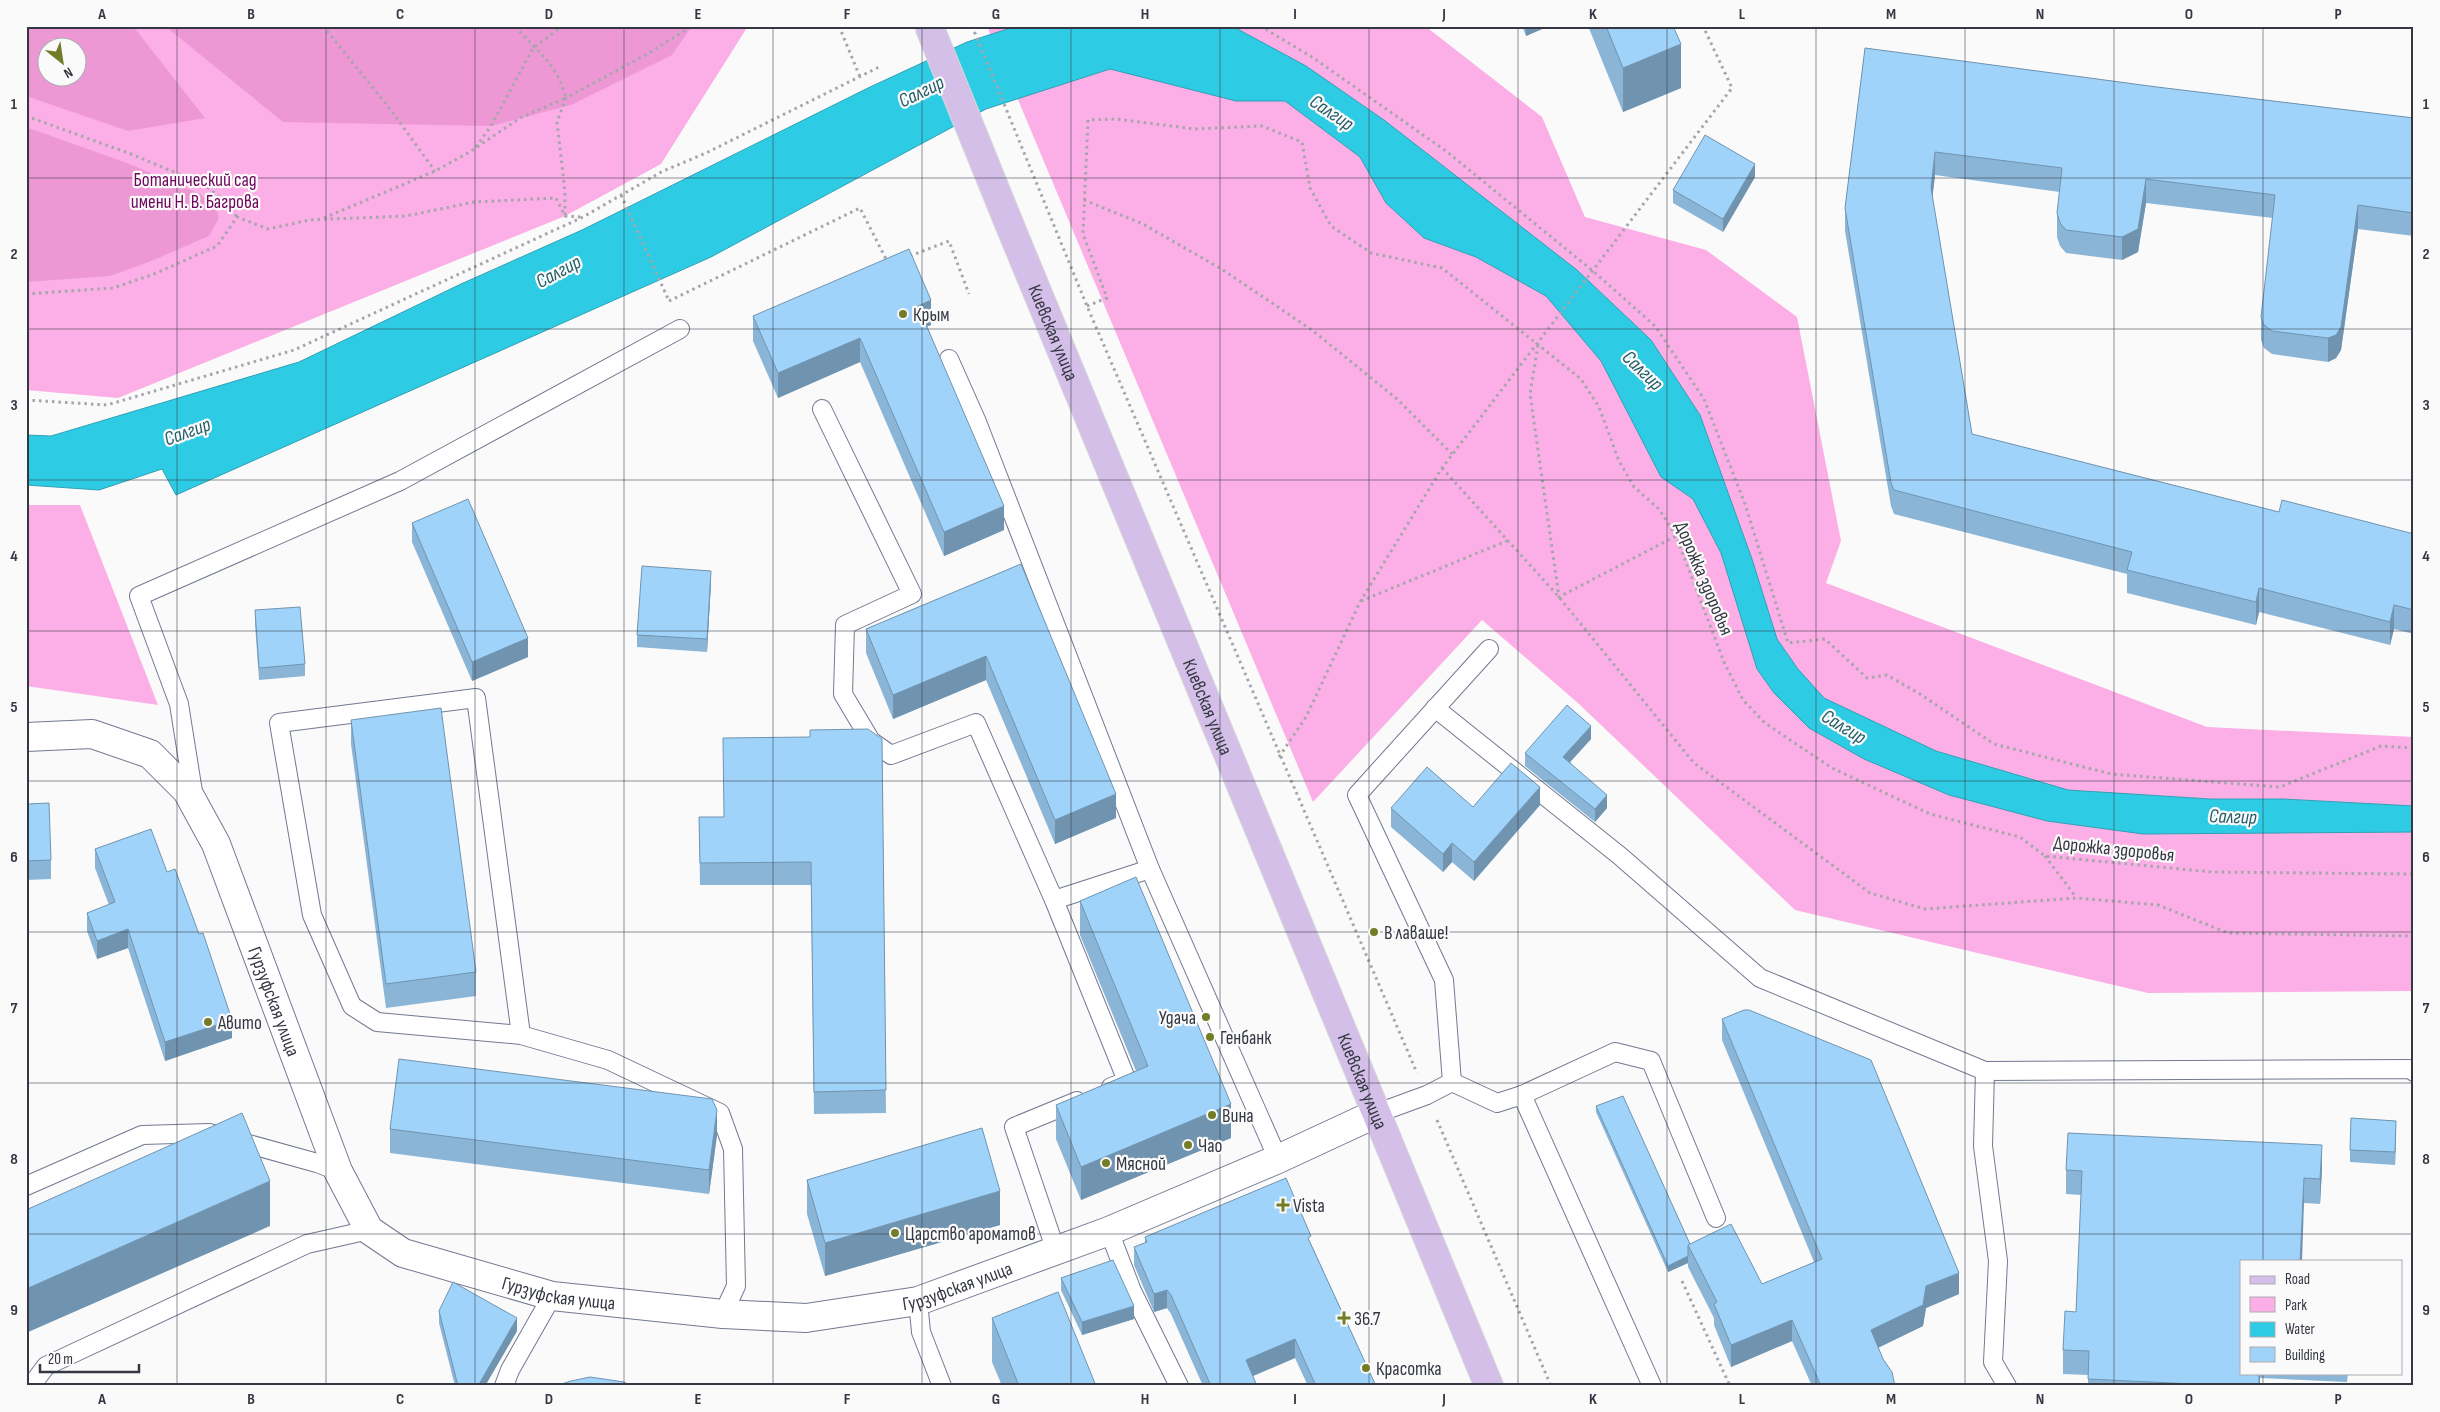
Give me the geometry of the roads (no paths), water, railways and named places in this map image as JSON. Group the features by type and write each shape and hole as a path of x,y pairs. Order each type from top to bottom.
{"main road":[{"name":"Киевская улица","path":"929,26 1375,1114 1489,1386"},
{"name":"Гурзуфская улица","path":"26,736 92,734 150,754 187,791 216,844 338,1172 369,1230 403,1253 552,1296 723,1314 806,1318 918,1301 1109,1231 1278,1159 1375,1114"}],"lane":[{"path":"196,807 179,704 139,596 400,481 680,330"},
{"path":"950,359 977,422 1150,869 1278,1159"},
{"path":"822,409 912,594 844,625 843,694 871,740 891,755 976,723 1054,900 1127,1081 1014,1127 1056,1251"},
{"path":"1452,1082 1444,980 1357,795 1489,649"},
{"path":"521,1035 476,698 279,723 312,916 352,1006 377,1022 521,1035 608,1060 720,1113 733,1149 736,1276 736,1286 723,1314"},
{"path":"1435,708 1620,856 1760,978 1985,1071 2413,1069 2414,1072"},
{"path":"1054,900 1150,869"},
{"path":"1452,1082 1498,1103 1522,1095 1615,1052 1651,1061 1716,1218"},
{"path":"1985,1071 1983,1146 1998,1261 1993,1362 2007,1386"},
{"path":"1375,1114 1427,1095 1452,1082"},
{"path":"1522,1095 1652,1386"},
{"path":"26,1186 142,1135 208,1133 317,1163 338,1172"},
{"path":"31,1386 46,1366 307,1244 369,1230"},
{"path":"1109,1231 1132,1291 1179,1386"},
{"path":"504,1386 552,1296"},
{"path":"918,1301 921,1332 942,1386"}],"water":[{"name":"Салгир","path":"1017,26 1232,26 1306,66 1384,120 1577,270 1651,340 1700,415 1752,559 1777,639 1798,669 1824,698 1936,751 2068,790 2210,799 2283,799 2414,806 2414,832 2143,834 2047,821 1949,795 1864,759 1809,728 1774,693 1757,669 1721,553 1693,499 1661,477 1601,361 1546,296 1476,257 1424,238 1386,203 1360,157 1285,101 1236,101 1110,69 986,109 711,257 176,495 162,469 99,490 26,485 26,435 51,436 299,362 461,284 582,230 868,88 967,42"}],"place":[{"name":"Крым","path":"903,314"},
{"name":"В лаваше!","path":"1374,932"},
{"name":"Удача","path":"1206,1017"},
{"name":"Авито","path":"208,1022"},
{"name":"Генбанк","path":"1210,1037"},
{"name":"Вина","path":"1212,1115"},
{"name":"Чао","path":"1188,1145"},
{"name":"Мясной","path":"1106,1163"},
{"name":"Vista","path":"1283,1205"},
{"name":"Царство ароматов","path":"895,1233"},
{"name":"36.7","path":"1344,1318"},
{"name":"Красотка","path":"1366,1368"}],"park label":[{"name":"Ботанический сад имени Н. В. Багрова","path":"195,190"}]}
